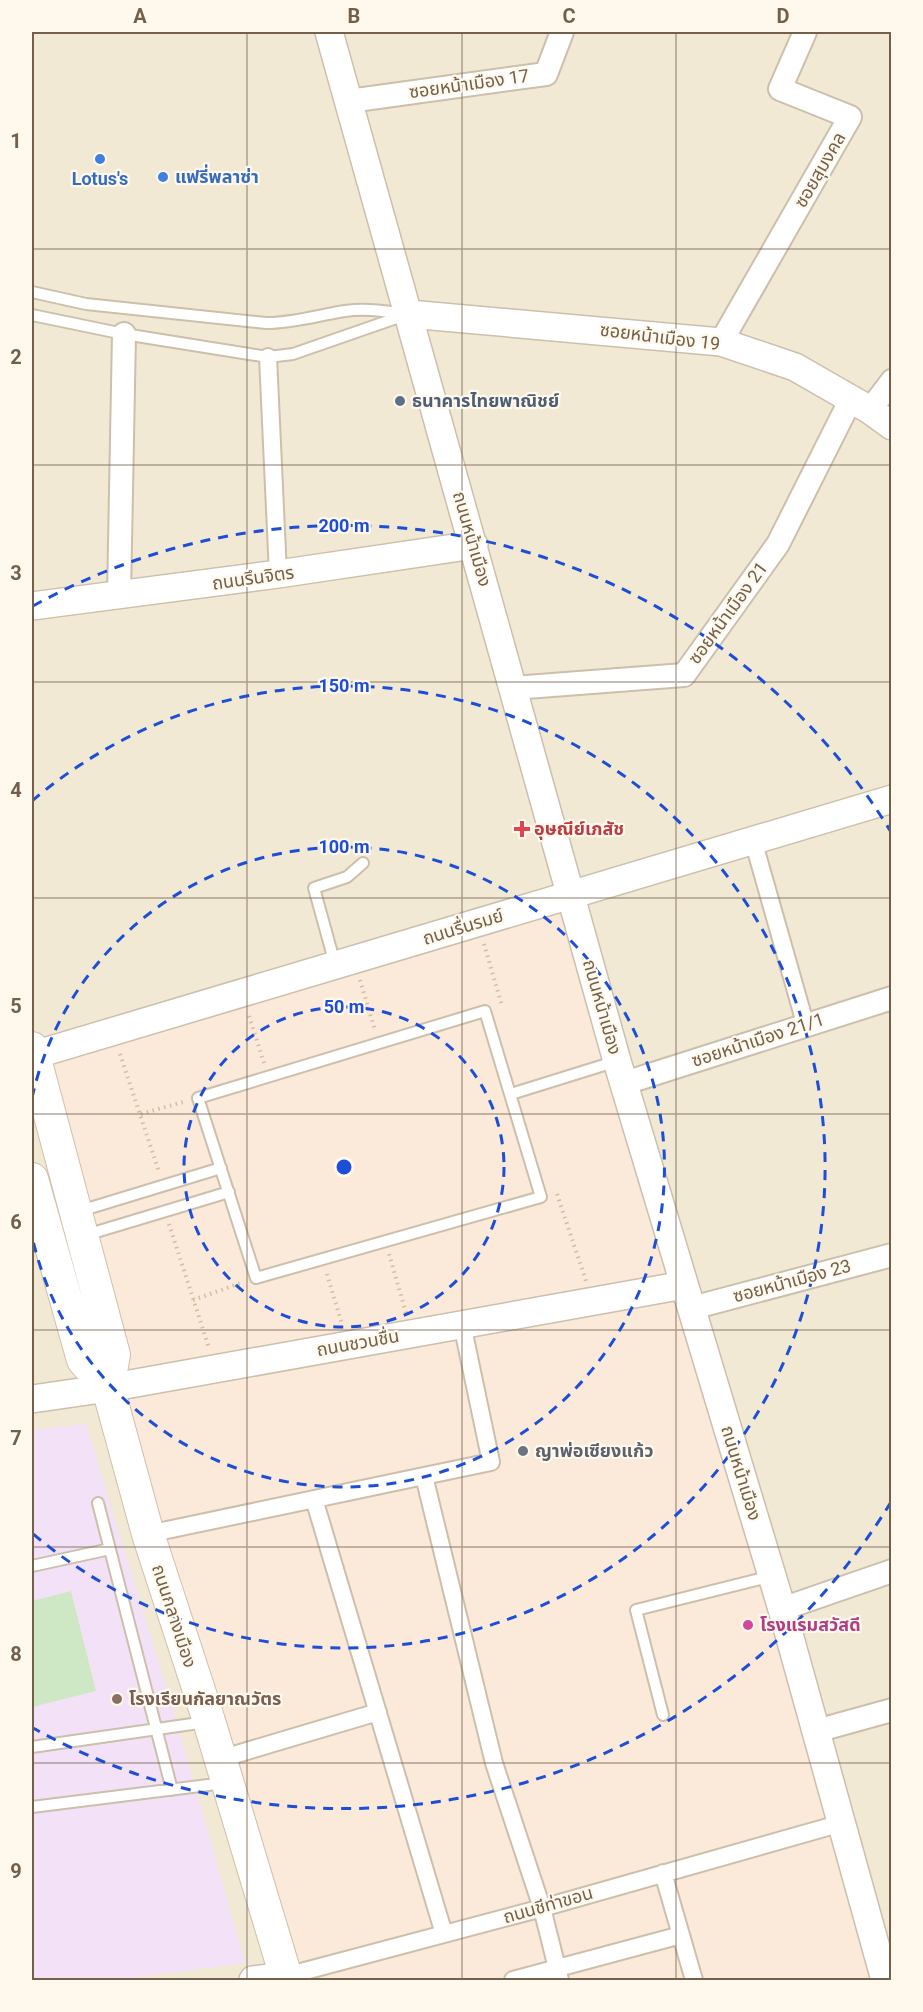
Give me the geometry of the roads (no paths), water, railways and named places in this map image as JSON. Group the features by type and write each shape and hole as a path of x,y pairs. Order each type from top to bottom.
{"main road":[{"name":"ถนนกลางเมือง","path":"32,1053 114,1355 108,1388 148,1534 209,1721 286,1978"},
{"name":"ถนนกลางเมือง","path":"32,1179 83,1360 108,1388"}],"street":[{"name":"ถนนหน้าเมือง","path":"329,32 621,1072 782,1609 885,1980"},
{"name":"ซอยหน้าเมือง 17","path":"349,101 546,74 562,32"},
{"name":"ซอยสุมงคล","path":"721,342 850,117 780,89 806,32"},
{"name":"ซอยหน้าเมือง 19","path":"409,314 721,342 795,367 861,405 891,426"},
{"path":"118,596 124,334"},
{"path":"267,357 278,574"},
{"name":"ซอยหน้าเมือง 21","path":"513,688 684,675 778,544 861,405 891,381"},
{"name":"ถนนรึนจิตร","path":"32,606 278,574 474,545"},
{"name":"ถนนรื่นรมย์","path":"32,1053 478,923 891,799"},
{"path":"753,840 805,1023"},
{"name":"ซอยหน้าเมือง 21/1","path":"621,1072 891,998"},
{"name":"ซอยหน้าเมือง 23","path":"688,1296 891,1255"},
{"name":"ถนนชวนชื่น","path":"32,1399 108,1388 593,1302 688,1296"},
{"path":"148,1534 491,1462 462,1324"},
{"path":"424,1476 494,1763 542,1908 558,1974"},
{"path":"314,1499 444,1934"},
{"path":"782,1609 891,1571"},
{"path":"816,1731 891,1710"},
{"path":"224,1770 378,1712"},
{"name":"ถนนชีท่าขอน","path":"253,1980 286,1978 842,1823"},
{"path":"663,1872 694,1980"},
{"path":"513,1980 558,1974 681,1935"}],"lane":[{"path":"32,292 86,304 266,323 289,323 346,311 374,309 409,314"},
{"path":"32,315 124,334 267,357 293,354 409,314"},
{"path":"344,962 314,888 346,877 363,863"},
{"path":"484,1011 511,1094 541,1197 256,1278 198,1098 484,1011"},
{"path":"511,1094 621,1072"},
{"path":"80,1224 163,1186 221,1168"},
{"path":"80,1224 165,1211 228,1192"},
{"path":"98,1503 172,1790"},
{"path":"32,1566 110,1549"},
{"path":"663,1715 636,1610 772,1576"},
{"path":"32,1747 209,1721"},
{"path":"32,1807 172,1790 224,1770"}],"place":[{"name":"Lotus's","path":"100,159"},
{"name":"แฟรี่พลาซ่า","path":"163,177"},
{"name":"ธนาคารไทยพาณิชย์","path":"400,401"},
{"name":"อุษณีย์เภสัช","path":"522,829"},
{"name":"ญาพ่อเซียงแก้ว","path":"523,1451"},
{"name":"โรงแรมสวัสดี","path":"748,1625"},
{"name":"โรงเรียนกัลยาณวัตร","path":"117,1699"}]}
